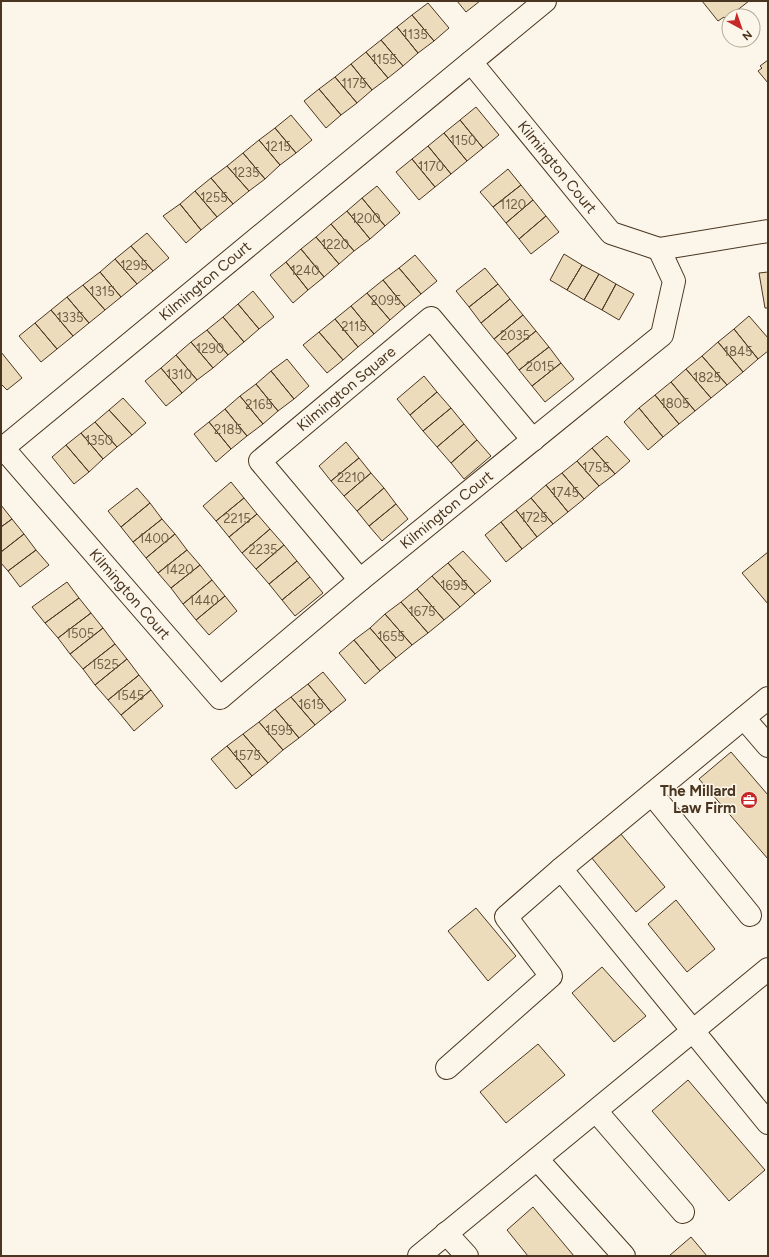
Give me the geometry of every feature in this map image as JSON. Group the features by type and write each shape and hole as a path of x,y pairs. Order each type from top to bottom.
{"street":[{"name":"Kilmington Court","path":"545,1 3,448 220,698 360,580 662,335 674,281 660,249"},
{"name":"Kilmington Court","path":"471,62 610,233 660,249 768,231"},
{"name":"Kilmington Square","path":"360,580 260,461 431,318 533,440"},
{"path":"447,1068 551,976 506,916 768,698"},
{"path":"744,718 768,746"},
{"path":"652,794 750,915"},
{"path":"561,869 768,1123"},
{"path":"418,1256 768,969"},
{"path":"596,1111 683,1212"},
{"path":"537,1159 624,1256"},
{"path":"446,1233 467,1256"}],"building":[{"path":"457,1 480,1 466,12"},
{"path":"702,1 749,1 740,8 721,8 721,19 718,21"},
{"path":"428,3 449,28 434,41 412,15"},
{"path":"412,15 434,41 418,53 397,27"},
{"path":"397,27 418,53 403,66 381,40"},
{"path":"381,40 403,66 388,78 366,52"},
{"path":"366,52 388,78 372,90 351,64"},
{"path":"768,60 768,83 758,71 762,68 760,66"},
{"path":"351,64 372,90 357,103 335,77"},
{"path":"335,77 357,103 341,115 319,89"},
{"path":"319,89 341,115 326,128 304,101"},
{"path":"476,107 499,135 483,148 460,120"},
{"path":"291,115 312,140 296,153 275,128"},
{"path":"460,120 483,148 467,161 444,133"},
{"path":"275,128 296,153 280,165 259,140"},
{"path":"444,133 467,161 451,174 428,146"},
{"path":"259,140 280,165 265,179 243,153"},
{"path":"428,146 451,174 435,187 412,159"},
{"path":"243,153 265,179 249,191 227,166"},
{"path":"412,159 435,187 419,200 396,172"},
{"path":"227,166 249,191 233,204 211,178"},
{"path":"508,169 521,185 493,207 480,192"},
{"path":"211,178 233,204 217,217 195,191"},
{"path":"521,185 533,200 506,223 493,207"},
{"path":"377,186 400,213 385,226 362,198"},
{"path":"195,191 217,217 201,230 180,204"},
{"path":"362,198 385,226 370,239 347,211"},
{"path":"533,200 546,216 519,239 506,223"},
{"path":"180,204 201,230 186,243 163,216"},
{"path":"347,211 370,239 354,251 331,224"},
{"path":"546,216 559,232 531,254 519,239"},
{"path":"331,224 354,251 339,264 316,237"},
{"path":"147,233 169,258 153,271 131,246"},
{"path":"316,237 339,264 324,277 301,249"},
{"path":"131,246 153,271 137,284 115,259"},
{"path":"301,249 324,277 308,290 286,262"},
{"path":"564,254 582,265 567,290 550,280"},
{"path":"415,255 437,281 421,294 399,268"},
{"path":"115,259 137,284 121,297 100,272"},
{"path":"286,262 308,290 293,303 270,275"},
{"path":"582,265 599,274 584,300 567,290"},
{"path":"399,268 421,294 405,307 383,280"},
{"path":"485,268 498,284 469,307 456,291"},
{"path":"100,272 121,297 105,310 83,285"},
{"path":"768,272 768,308 765,308 759,273"},
{"path":"599,274 616,284 602,310 584,300"},
{"path":"383,280 405,307 390,320 367,293"},
{"path":"498,284 510,299 481,323 469,307"},
{"path":"616,284 634,294 619,320 602,310"},
{"path":"83,285 105,310 89,323 67,297"},
{"path":"253,291 274,317 259,329 238,304"},
{"path":"367,293 390,320 374,334 351,306"},
{"path":"67,297 89,323 73,336 51,310"},
{"path":"510,299 523,315 494,339 481,323"},
{"path":"238,304 259,329 244,342 223,317"},
{"path":"351,306 374,334 358,347 335,319"},
{"path":"51,310 73,336 57,349 35,323"},
{"path":"523,315 536,331 507,354 494,339"},
{"path":"749,316 768,338 768,351 758,359 734,329"},
{"path":"223,317 244,342 228,355 207,330"},
{"path":"335,319 358,347 343,360 319,332"},
{"path":"35,323 57,349 41,362 19,336"},
{"path":"734,329 758,359 743,372 718,342"},
{"path":"207,330 228,355 213,368 191,342"},
{"path":"536,331 549,347 519,370 507,354"},
{"path":"319,332 343,360 327,373 303,345"},
{"path":"191,342 213,368 197,380 176,355"},
{"path":"718,342 743,372 727,385 702,356"},
{"path":"549,347 561,363 532,386 519,370"},
{"path":"1,352 22,378 7,390 1,384"},
{"path":"176,355 197,380 182,393 161,368"},
{"path":"702,356 727,385 711,398 686,369"},
{"path":"287,359 309,386 294,399 271,371"},
{"path":"561,363 574,379 545,402 532,386"},
{"path":"161,368 182,393 166,406 145,381"},
{"path":"686,369 711,398 695,411 671,382"},
{"path":"271,371 294,399 278,411 256,384"},
{"path":"424,376 437,392 410,415 397,399"},
{"path":"671,382 695,411 679,424 655,395"},
{"path":"256,384 278,411 263,424 240,396"},
{"path":"437,392 451,408 423,431 410,415"},
{"path":"655,395 679,424 663,437 639,408"},
{"path":"240,396 263,424 247,436 225,409"},
{"path":"123,398 146,423 132,435 109,410"},
{"path":"451,408 464,424 437,447 423,431"},
{"path":"639,408 663,437 648,450 624,422"},
{"path":"225,409 247,436 231,449 209,422"},
{"path":"109,410 132,435 117,447 95,422"},
{"path":"95,422 117,447 103,459 81,433"},
{"path":"209,422 231,449 216,462 194,434"},
{"path":"464,424 477,440 451,463 437,447"},
{"path":"81,433 103,459 89,472 66,445"},
{"path":"607,436 630,461 615,474 592,448"},
{"path":"477,440 491,456 464,479 451,463"},
{"path":"346,442 359,458 331,481 319,466"},
{"path":"66,445 89,472 74,484 52,457"},
{"path":"592,448 615,474 599,486 577,461"},
{"path":"359,458 371,473 344,496 331,481"},
{"path":"577,461 599,486 584,499 562,473"},
{"path":"371,473 384,488 357,511 344,496"},
{"path":"562,473 584,499 568,512 546,485"},
{"path":"231,482 244,498 216,521 203,506"},
{"path":"546,485 568,512 553,524 531,498"},
{"path":"137,488 150,503 121,527 108,511"},
{"path":"384,488 396,504 369,526 357,511"},
{"path":"244,498 257,514 229,537 216,521"},
{"path":"531,498 553,524 537,537 516,510"},
{"path":"150,503 162,519 133,542 121,527"},
{"path":"396,504 408,519 382,541 369,526"},
{"path":"1,505 12,519 1,527"},
{"path":"516,510 537,537 522,549 501,522"},
{"path":"257,514 270,529 242,553 229,537"},
{"path":"12,519 24,534 1,552 1,527"},
{"path":"162,519 175,534 146,558 133,542"},
{"path":"501,522 522,549 506,562 485,535"},
{"path":"270,529 284,545 256,569 242,553"},
{"path":"24,534 36,550 8,571 1,563 1,552"},
{"path":"175,534 187,550 158,573 146,558"},
{"path":"284,545 297,561 269,584 256,569"},
{"path":"36,550 49,565 20,587 8,571"},
{"path":"187,550 200,565 171,588 158,573"},
{"path":"463,551 491,581 475,594 448,563"},
{"path":"768,552 768,604 742,573"},
{"path":"297,561 310,577 282,600 269,584"},
{"path":"448,563 475,594 460,607 432,576"},
{"path":"200,565 212,580 183,604 171,588"},
{"path":"432,576 460,607 444,620 417,589"},
{"path":"310,577 323,593 295,616 282,600"},
{"path":"212,580 225,596 196,620 183,604"},
{"path":"67,582 79,598 45,623 32,607"},
{"path":"417,589 444,620 428,633 401,602"},
{"path":"225,596 237,611 209,635 196,620"},
{"path":"79,598 91,613 58,638 45,623"},
{"path":"401,602 428,633 412,645 385,614"},
{"path":"91,613 103,628 70,654 58,638"},
{"path":"385,614 412,645 396,658 370,628"},
{"path":"103,628 115,644 83,669 70,654"},
{"path":"370,628 396,658 380,671 354,640"},
{"path":"354,640 380,671 365,684 339,653"},
{"path":"115,644 127,659 95,685 83,669"},
{"path":"127,659 139,675 108,700 95,685"},
{"path":"323,672 346,700 331,712 308,684"},
{"path":"139,675 151,690 121,715 108,700"},
{"path":"308,684 331,712 315,725 291,697"},
{"path":"151,690 163,706 134,731 121,715"},
{"path":"291,697 315,725 299,738 275,709"},
{"path":"275,709 299,738 283,750 259,722"},
{"path":"259,722 283,750 268,763 243,734"},
{"path":"243,734 268,763 252,776 227,746"},
{"path":"227,746 252,776 236,789 211,759"},
{"path":"731,752 768,795 768,859 699,779"},
{"path":"620,833 665,887 636,912 591,857"},
{"path":"676,900 715,949 687,972 648,924"},
{"path":"476,908 516,956 488,981 448,931"},
{"path":"602,967 646,1016 614,1042 572,993"},
{"path":"538,1044 565,1075 506,1123 480,1092"},
{"path":"688,1080 765,1170 729,1201 652,1111"},
{"path":"533,1207 574,1256 528,1256 507,1230"},
{"path":"691,1237 707,1256 669,1256"}],"place":[{"name":"The Millard Law Firm","path":"749,800"}]}
